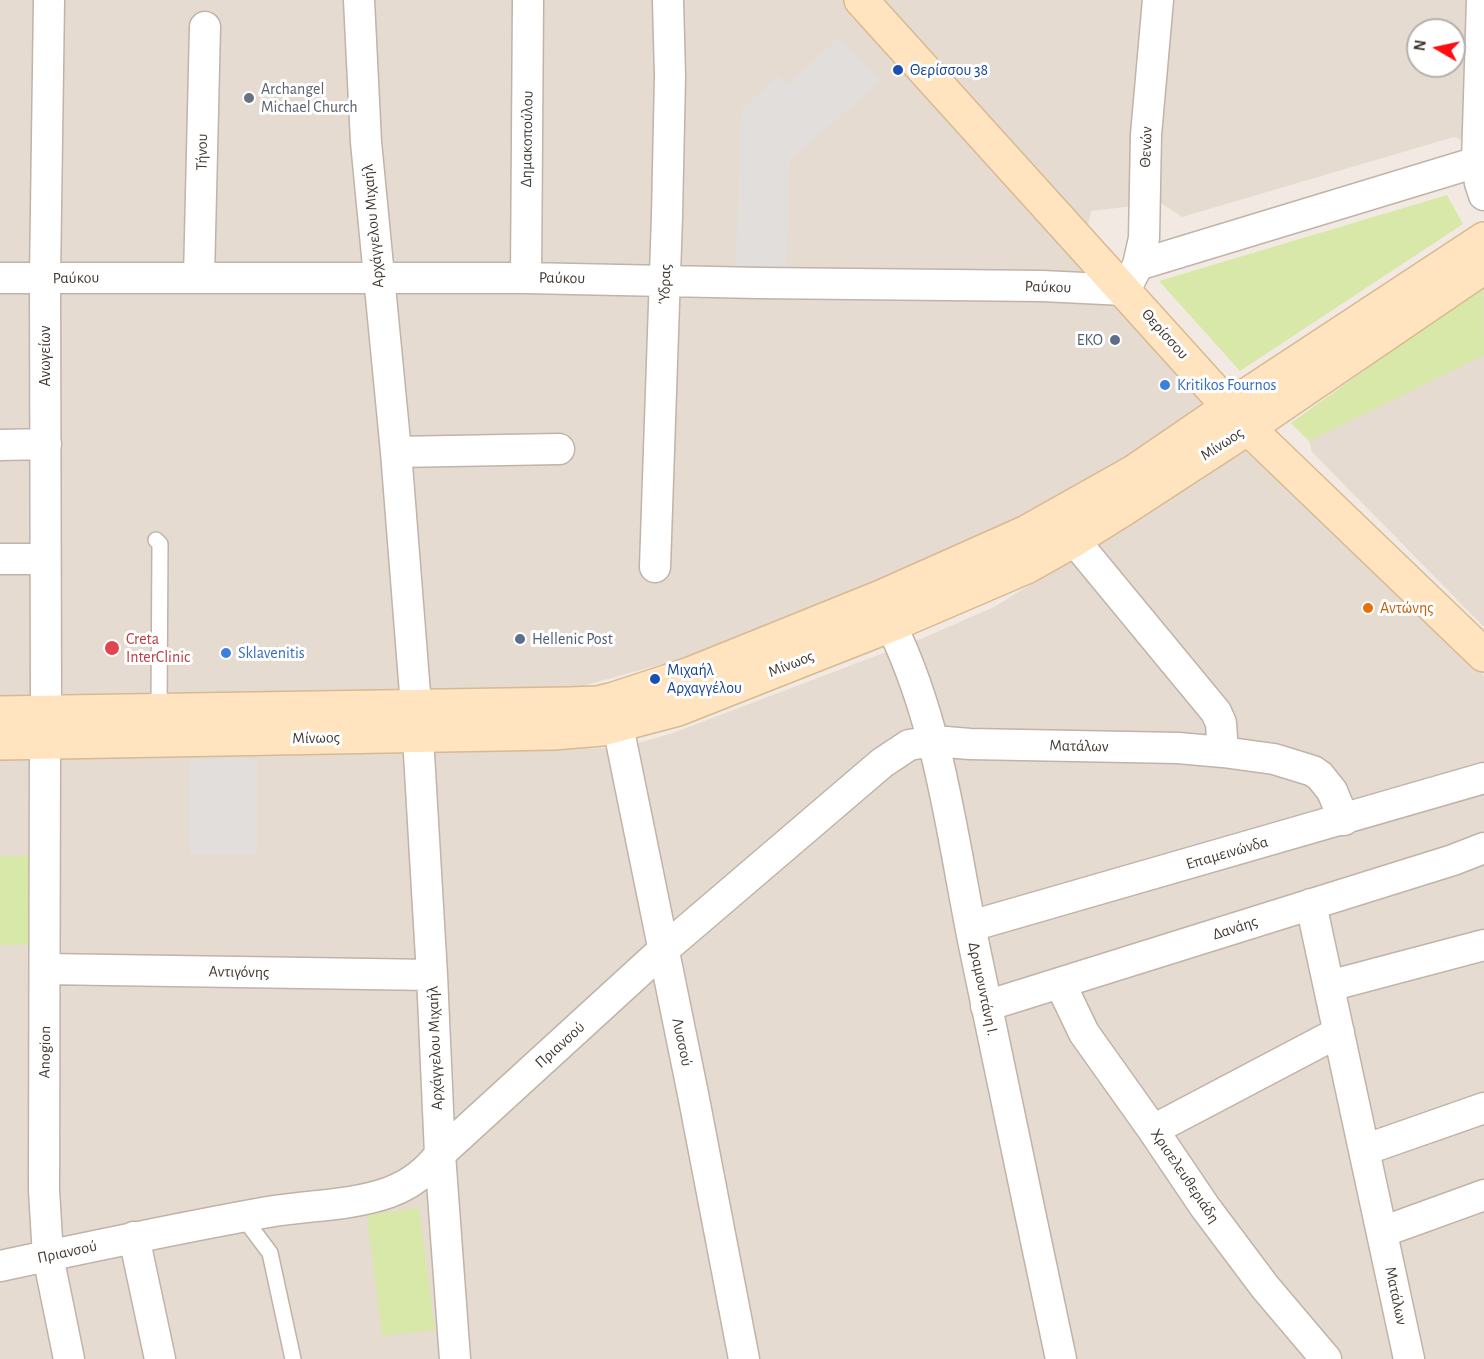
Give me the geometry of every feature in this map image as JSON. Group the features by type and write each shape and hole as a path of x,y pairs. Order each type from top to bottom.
{"main road":[{"name":"Θερίσσου","path":"861,0 1131,278 1239,417 1484,655"},
{"name":"Μίνωος","path":"0,743 46,727 159,710 417,722 562,733 618,726 678,709 1026,567 1074,540 1484,239"},
{"name":"Μίνωος","path":"0,713 46,727 417,722 598,703 630,695 674,680 881,597 1027,532 1239,417 1484,267"}],"street":[{"name":"Ανωγείων","path":"46,727 45,279 49,0"},
{"name":"Αρχάγγελου Μιχαήλ","path":"359,0 366,142 396,452 417,722 440,1154 455,1359"},
{"name":"Δημακοπούλου","path":"526,278 528,0"},
{"name":"Ύδρας","path":"655,567 666,280 670,76 668,0"},
{"name":"Θενών","path":"1131,278 1144,238 1146,135 1158,0"},
{"path":"1482,0 1477,162 1484,195"},
{"name":"Τήνου","path":"199,277 205,27"},
{"name":"Ραύκου","path":"0,278 526,278 1042,286 1131,278 1477,162"},
{"path":"0,445 46,444"},
{"path":"396,452 559,449"},
{"path":"1074,540 1216,712 1221,723 1223,752"},
{"path":"0,559 45,559"},
{"name":"Δραμουντάνη Ι.","path":"891,624 914,676 934,741 986,1006 1061,1359"},
{"name":"Λυσσού","path":"618,726 744,1359"},
{"name":"Anogion","path":"46,727 44,1190 48,1256 69,1359"},
{"name":"Ματάλων","path":"934,741 970,744 1178,748 1274,759 1313,771 1320,776 1332,791 1344,820"},
{"name":"Πριανσού","path":"0,1266 134,1237 366,1198 390,1192 428,1171 440,1154 663,951 882,763 898,750 909,745 934,741"},
{"name":"Επαμεινώνδα","path":"970,926 1484,778"},
{"name":"Δανάης","path":"986,1006 1453,860 1484,848"},
{"name":"Ματάλων","path":"1311,904 1410,1359"},
{"path":"1329,986 1484,945"},
{"name":"Αντιγόνης","path":"45,969 432,975"},
{"name":"Χρισελευθεριάδη","path":"1060,983 1084,1033 1205,1207 1326,1359"},
{"path":"1153,1130 1339,1032"},
{"path":"1364,1150 1484,1108"},
{"path":"1382,1232 1484,1195"},
{"path":"134,1237 160,1359"}],"lane":[{"path":"156,540 160,544 159,710"},
{"path":"243,1217 270,1253 293,1359"}],"shaded area":[{"path":"0,0 1484,0 1484,150 1454,137 1182,217 1161,203 1091,211 1079,267 1213,398 1113,470 992,537 734,644 572,689 0,703"},
{"path":"839,37 882,80 789,161 786,267 736,266 741,110 778,75 787,85"},
{"path":"1484,285 1484,627 1312,452 1309,441 1291,423"},
{"path":"1236,442 1484,676 1484,1359 0,1359 0,753 615,748 638,743 670,734 923,638 994,607 1103,540"},
{"path":"189,759 257,759 257,854 190,854"}],"green space":[{"path":"1447,195 1463,224 1240,371 1159,281"},
{"path":"1483,286 1484,355 1309,441 1291,423"},
{"path":"33,855 35,945 0,945 0,856"},
{"path":"419,1208 435,1330 382,1336 367,1215"}],"place":[{"name":"Θερίσσου 38","path":"898,70"},
{"name":"Archangel Michael Church","path":"249,98"},
{"name":"ΕΚΟ","path":"1115,340"},
{"name":"Kritikos Fournos","path":"1165,385"},
{"name":"Αντώνης","path":"1368,608"},
{"name":"Hellenic Post","path":"520,639"},
{"name":"Creta InterClinic","path":"112,648"},
{"name":"Sklavenitis","path":"226,653"},
{"name":"Μιχαήλ Αρχαγγέλου","path":"655,679"}]}
